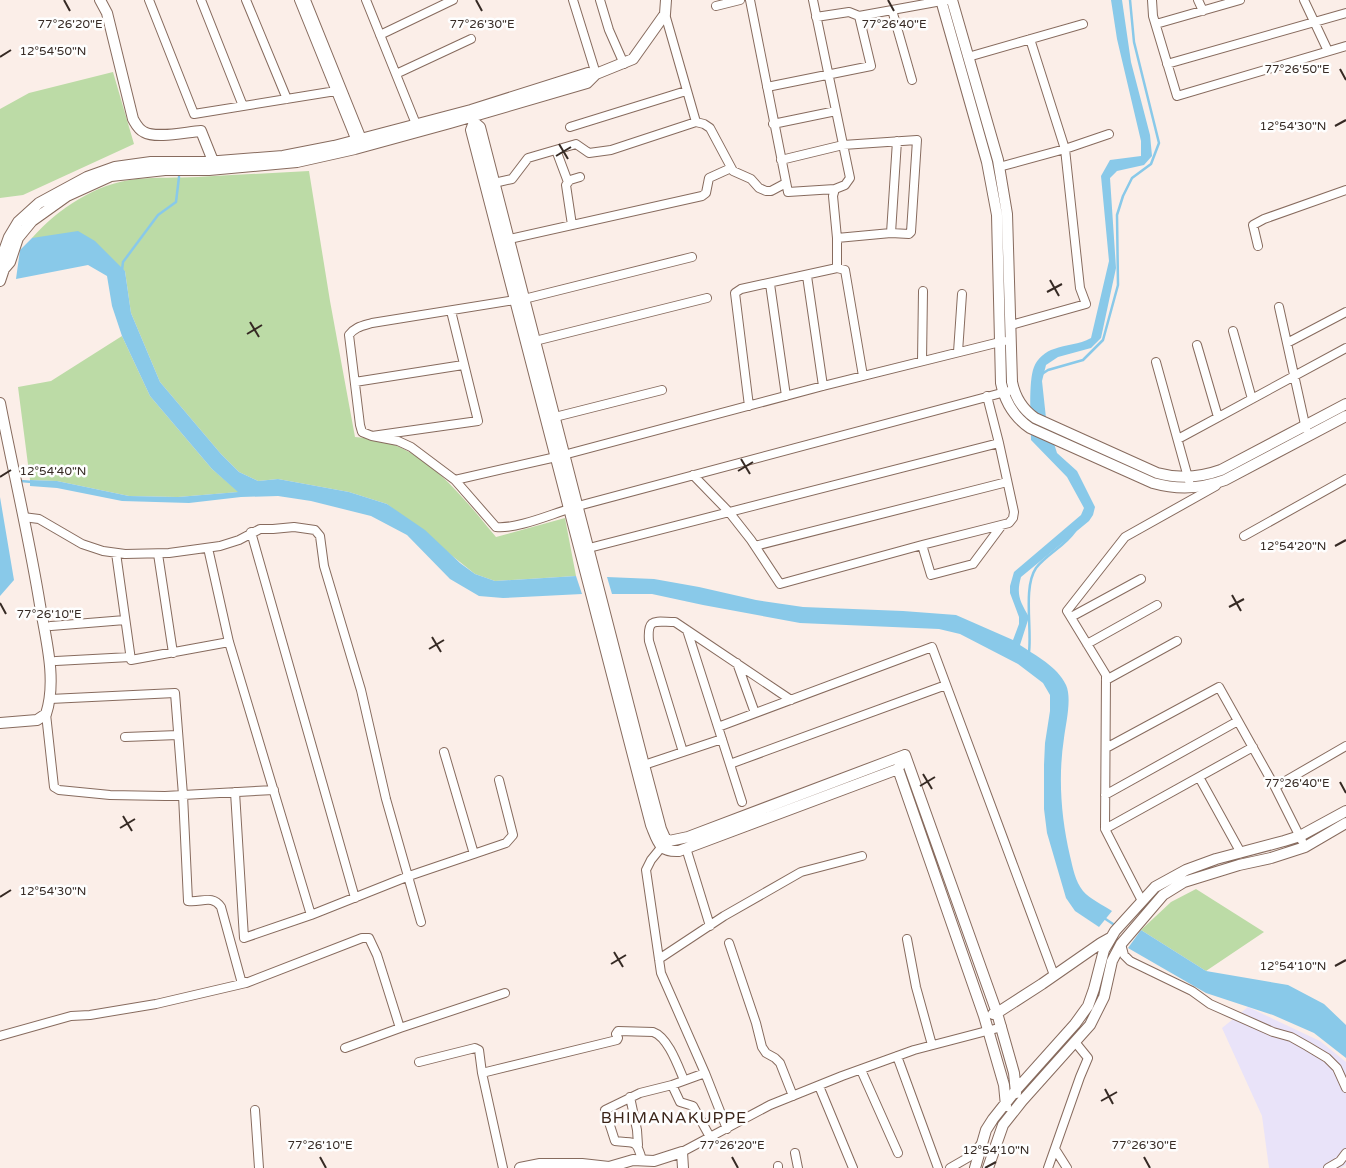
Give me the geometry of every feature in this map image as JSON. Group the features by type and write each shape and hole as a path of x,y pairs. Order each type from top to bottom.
{"street":[{"path":"100,0 107,13 133,119 138,127 144,132 154,135 201,131 213,161"},
{"path":"149,0 194,114 339,91"},
{"path":"201,0 242,106"},
{"path":"246,0 287,99"},
{"path":"299,0 359,140"},
{"path":"306,0 339,91"},
{"path":"367,0 416,124"},
{"path":"380,35 453,0"},
{"path":"572,0 596,74"},
{"path":"600,0 609,30 624,64"},
{"path":"666,0 665,14 696,122"},
{"path":"716,6 740,0"},
{"path":"750,0 788,192 835,189 845,184 850,178 813,0"},
{"path":"816,17 849,12 859,16 945,0"},
{"path":"945,0 968,57 999,167 1008,214 1011,325 1006,340"},
{"path":"945,0 987,162 997,215 1006,340 1002,383 1020,404 1035,418 1157,473 1190,483 1220,470 1345,407"},
{"path":"1152,0 1156,24 1177,96 1346,46"},
{"path":"1198,0 1203,11"},
{"path":"1156,24 1236,0"},
{"path":"1304,0 1328,52"},
{"path":"892,10 912,80"},
{"path":"1167,64 1346,13"},
{"path":"4,269 10,262 18,238 32,221 67,196 111,176 165,170 209,170 296,162 355,149 587,83 596,74 633,59 665,14"},
{"path":"767,87 871,66 859,16"},
{"path":"968,57 1083,24"},
{"path":"396,74 471,39"},
{"path":"1011,325 1086,304 1080,288 1065,149 1030,39"},
{"path":"570,127 686,91"},
{"path":"774,124 836,111"},
{"path":"0,281 4,269 4,251 9,236 18,222 39,203 87,177 115,167 151,162 213,161 284,156 359,140 416,124 473,116"},
{"path":"473,116 480,126 519,299 596,593 651,825 669,852 679,851 898,769 905,755"},
{"path":"473,116 471,130 505,240"},
{"path":"494,183 512,179 528,158 576,144 589,153 611,150 696,122 710,128 733,171 751,179 759,188 766,192 786,183"},
{"path":"999,167 1065,149 1109,134"},
{"path":"781,160 843,145 915,139 918,142 911,232 909,234 891,232 837,238"},
{"path":"891,232 897,141"},
{"path":"556,150 568,182 566,190 572,225"},
{"path":"505,240 702,196 706,193 709,178 730,168"},
{"path":"568,182 580,177"},
{"path":"835,189 833,196 837,238 837,268"},
{"path":"1258,246 1253,225 1264,219 1346,190"},
{"path":"692,257 519,299 359,326 349,335 362,432 372,436 398,440 404,444 455,480 496,527 503,528 574,507 1009,391"},
{"path":"749,406 734,295 741,289 837,268 845,270 862,376"},
{"path":"807,276 823,386"},
{"path":"770,284 786,396"},
{"path":"922,361 923,291"},
{"path":"958,352 962,294"},
{"path":"535,341 707,298"},
{"path":"519,299 535,341 555,417 560,456"},
{"path":"1278,308 1308,436"},
{"path":"372,436 478,421 451,311"},
{"path":"1287,344 1346,312"},
{"path":"1233,331 1252,399"},
{"path":"455,480 560,456 823,386 1006,340"},
{"path":"1197,345 1218,417"},
{"path":"1178,439 1346,348"},
{"path":"1156,362 1190,483"},
{"path":"355,382 463,365"},
{"path":"555,417 662,390"},
{"path":"1009,391 1012,410 1025,424 1056,440 1153,483 1171,487 1190,483 1216,483 1233,476"},
{"path":"693,475 729,512 755,546 780,584 1002,525 1009,523 1013,518 1014,512 987,396"},
{"path":"0,402 34,571 47,648 51,693 46,714 54,787 59,790 110,795 183,795 274,790"},
{"path":"1142,901 1105,829 1106,675 1067,611 1125,537 1233,476 1346,416"},
{"path":"589,548 999,443"},
{"path":"1244,536 1346,479"},
{"path":"755,546 1007,482"},
{"path":"574,507 589,548 596,593 665,838 664,843 646,870 661,972 706,1073 727,1128"},
{"path":"23,517 40,519 82,544 103,551 125,554 158,554 226,545 260,529 305,528 315,530 320,536 324,566 360,690 386,799 421,922"},
{"path":"922,545 931,575 973,564 1002,525"},
{"path":"251,532 356,898"},
{"path":"208,548 230,642 311,915"},
{"path":"116,553 130,657"},
{"path":"158,554 173,653"},
{"path":"1071,617 1141,580"},
{"path":"1087,644 1157,605"},
{"path":"51,626 125,620"},
{"path":"683,752 649,641 648,628 651,624 656,622 675,622 791,700"},
{"path":"687,630 742,802"},
{"path":"1106,680 1177,641"},
{"path":"56,661 130,657 131,660 230,642"},
{"path":"718,727 932,647 1054,975"},
{"path":"737,663 755,714"},
{"path":"730,764 946,685"},
{"path":"1106,748 1219,687 1275,787 1305,847"},
{"path":"50,699 175,693 183,795 188,902 208,899 218,902 241,980 246,983"},
{"path":"0,723 36,720 46,714"},
{"path":"1105,795 1238,721"},
{"path":"125,737 178,735"},
{"path":"644,765 722,739"},
{"path":"1275,787 1346,746"},
{"path":"1105,829 1253,747"},
{"path":"444,752 474,854"},
{"path":"664,843 688,837 905,755"},
{"path":"905,755 998,1013 1014,1073 1016,1108"},
{"path":"898,769 984,1016 1002,1076 1006,1102 1006,1121"},
{"path":"1198,777 1241,853"},
{"path":"235,792 244,938 311,915 409,876 506,843 513,835 499,780"},
{"path":"975,1168 986,1130 1016,1090 1076,1024 1088,1006 1104,950 1120,925 1155,887 1186,870 1300,836 1346,811"},
{"path":"988,1168 996,1142 1006,1121 1090,1025 1104,997 1112,961 1127,937 1163,895 1184,882 1305,847 1346,823"},
{"path":"686,848 710,926"},
{"path":"658,959 801,872 862,856"},
{"path":"984,1016 998,1013 1101,943 1111,938 1127,937"},
{"path":"1127,937 1124,955 1130,961 1192,991 1210,1004 1273,1032 1291,1037 1307,1046 1327,1058 1337,1068 1346,1088"},
{"path":"0,1036 71,1016 90,1015 156,1004 246,983 362,938 369,938 377,956 400,1028"},
{"path":"907,939 916,988 932,1045"},
{"path":"729,943 762,1047 766,1054 775,1058 780,1063 793,1096"},
{"path":"345,1048 505,993"},
{"path":"520,1168 540,1164 582,1164 609,1167 633,1160 654,1161 682,1152 770,1105 818,1086 897,1056 932,1045 1002,1028"},
{"path":"482,1073 617,1040 616,1034 618,1031 653,1032 669,1047 684,1080"},
{"path":"1048,1168 1088,1058 1074,1042"},
{"path":"419,1062 477,1048 479,1050 482,1073 503,1168"},
{"path":"897,1056 938,1168"},
{"path":"861,1070 898,1154"},
{"path":"638,1145 635,1143 615,1142 605,1112 611,1106 640,1093 672,1085 706,1073"},
{"path":"672,1085 681,1103 693,1106 710,1137"},
{"path":"818,1086 852,1168"},
{"path":"630,1097 642,1160"},
{"path":"255,1110 258,1168"},
{"path":"950,1168 969,1157 982,1143"},
{"path":"1055,1149 1068,1168"},
{"path":"682,1152 683,1168"},
{"path":"795,1153 798,1168"},
{"path":"1328,1168 1340,1161 1346,1153"}],"shaded area":[{"path":"1248,1007 1320,1041 1346,1062 1346,1165 1341,1168 1269,1168 1262,1116 1222,1028"}],"green space":[{"path":"113,72 134,144 23,195 0,198 0,109 29,93"},
{"path":"309,171 355,437 386,442 418,458 447,481 496,537 565,518 576,576 495,581 475,574 387,504 349,492 278,479 258,481 239,472 221,454 160,382 131,313 125,271 32,238 66,207 92,192 121,182 144,178"},
{"path":"122,336 150,396 212,469 239,492 178,497 129,496 57,481 30,480 18,387 51,381"},
{"path":"1196,889 1264,932 1206,971 1141,930 1171,902"}],"water":[{"path":"1111,0 1122,0 1131,62 1150,135 1152,156 1144,165 1117,171 1110,178 1116,268 1101,338 1091,348 1058,357 1046,365 1042,381 1046,418 1057,453 1077,471 1095,507 1093,515 1089,521 1021,577 1019,589 1021,602 1029,617 1020,645 1052,667 1062,678 1068,690 1068,711 1061,767 1064,827 1073,870 1080,887 1089,897 1112,911 1099,927 1075,911 1066,898 1047,833 1044,809 1045,743 1050,711 1050,695 1043,683 1018,664 960,634 939,629 800,623 652,594 612,594 607,577 654,579 756,600 803,607 956,615 1013,640 1019,624 1019,617 1010,593 1014,572 1081,515 1084,508 1067,477 1031,440 1030,392 1032,374 1037,361 1048,352 1091,338 1109,261 1101,176 1110,160 1141,156 1141,141 1117,39"},
{"path":"78,231 95,241 125,271 131,313 160,382 221,454 239,472 258,481 278,479 349,492 387,504 425,530 460,563 475,574 495,581 576,576 582,594 503,598 479,596 450,579 407,535 371,516 311,501 278,496 241,497 189,503 122,501 57,488 30,486 30,480 57,481 129,496 178,497 238,492 212,469 150,396 122,336 112,306 107,276 88,265 16,279 20,250 32,238"},
{"path":"0,497 14,580 0,596"},
{"path":"1141,930 1206,971 1288,985 1324,1004 1346,1025 1346,1058 1314,1033 1273,1015 1206,993 1128,948"}],"waterway":[{"path":"1042,374 1048,370 1083,360 1103,340 1118,285 1117,215 1123,196 1132,178 1151,164 1159,143 1134,42 1130,0"},
{"path":"122,270 123,262 158,215 176,202 179,177"},
{"path":"21,481 32,482"},
{"path":"1029,652 1029,597 1032,576 1040,563 1075,531"},
{"path":"1104,918 1116,926"}],"district":[{"name":"BHIMANAKUPPE","path":"674,1118"}]}
